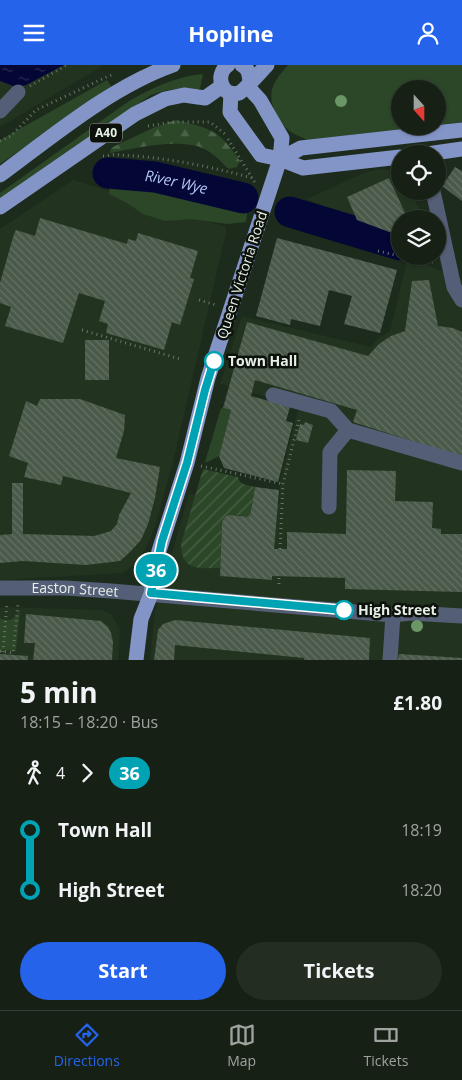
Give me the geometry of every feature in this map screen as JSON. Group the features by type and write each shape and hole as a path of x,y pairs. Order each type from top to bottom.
{"main road":[{"name":"A40","path":"0,175 72,122 124,87 172,65"},
{"path":"225,65 220,77 227,89 230,112 261,155 280,159 303,168 391,158"},
{"name":"Queen Victoria Road","path":"136,660 141,619 151,593 162,541 187,463 208,378 280,159 282,138 249,84 250,74 242,65"},
{"path":"227,89 240,93 267,65"},
{"name":"A40","path":"0,207 135,114 165,99 184,95 205,98 227,89"},
{"path":"280,159 301,148 462,130"},
{"path":"446,151 462,149"}],"street":[{"path":"435,200 454,289 462,300"},
{"path":"273,395 331,411 348,430 462,463"},
{"path":"329,507 330,452 348,430"},
{"name":"Easton Street","path":"4,587 65,587 151,593"},
{"path":"151,593 393,615 411,613 462,616"},
{"path":"390,660 393,615"}],"path":[{"path":"7,99 67,65"},
{"path":"0,141 11,136 36,110 114,74"},
{"path":"145,127 172,122 210,122 224,133 266,199"},
{"path":"99,156 116,154 168,160 227,171 252,178"},
{"path":"378,251 391,254"},
{"path":"434,265 449,269"},
{"path":"82,330 180,359"},
{"path":"280,549 283,484 303,404"},
{"path":"187,463 283,484"},
{"path":"279,576 279,584"},
{"path":"0,602 8,603 18,604 13,653 1,652 8,603 4,587"}],"shaded area":[{"path":"0,65 104,65 0,127"},
{"path":"374,170 391,171 391,200 414,200 420,210 391,210 391,233 307,199 359,175"},
{"path":"73,180 226,227 226,232 173,462 155,527 141,559 123,573 0,580 0,229"},
{"path":"406,265 427,265 462,280 462,660 150,660 155,612 189,494 279,504 280,481 299,405 220,384 242,316 371,347 378,338 390,331"},
{"path":"0,607 101,610 111,614 120,630 118,660 0,660"}],"green space":[{"path":"288,65 462,65 462,122 446,124 446,80 391,80 391,130 308,140 287,129 274,109 271,95 274,83"},
{"path":"203,75 198,90 174,89 151,95 0,199 0,193 129,101 164,84"},
{"path":"107,80 111,86 69,118 0,164 0,140"},
{"path":"176,120 214,132 226,143 240,161 237,167 229,169 208,151 187,144 133,148 110,153 111,148 155,127"},
{"path":"110,178 156,181 231,198 248,205 246,222 227,224 191,219 165,221 143,214 109,194"},
{"path":"221,408 231,410 219,456 205,462"},
{"path":"203,469 238,477 242,483 255,487 250,517 231,516 222,522 220,568 193,567 188,564 182,553 181,544"},
{"path":"20,609 16,651 0,650 0,618 13,619"}],"water":[{"path":"0,65 64,65 26,85 16,87 0,81"}],"building":[{"path":"455,167 462,171 462,201 446,189 446,180"},
{"path":"389,178 391,182 391,200 399,200 404,210 391,210 391,233 357,220 347,197"},
{"path":"40,218 127,244 128,239 136,241 138,233 198,251 190,278 194,279 180,325 172,322 164,350 106,333 108,324 99,321 105,301 79,293 63,343 5,326 11,307 0,303 0,283 14,234 16,230 35,236"},
{"path":"277,238 397,270 380,333 344,324 352,296 329,290 320,326 291,319 290,325 256,316"},
{"path":"429,280 438,326 453,328 462,332 462,457 353,422 357,410 255,380 251,396 290,407 286,421 293,423 278,482 224,468 219,456 231,410 223,408 247,322 368,356 379,344 391,336 405,331 412,281"},
{"path":"85,340 109,340 109,380 85,380"},
{"path":"40,399 80,399 125,415 124,431 116,458 160,467 148,524 141,540 120,561 86,565 23,561 0,563 0,535 12,534 12,483 23,483 23,534 94,536 111,531 117,524 119,515 131,493 63,476 61,485 24,477 28,463 9,456 26,401 37,406"},
{"path":"305,422 313,425 308,443 296,440 300,424 304,425"},
{"path":"347,470 396,471 395,501 433,502 432,528 441,529 441,534 462,534 462,592 345,589 345,578 272,576 272,580 220,576 222,522 229,515 250,517 255,487 279,490 274,549 287,549 287,532 346,534"},
{"path":"26,614 101,621 108,627 111,633 113,642 112,660 33,660 35,643 24,643"},
{"path":"175,620 370,638 369,660 304,660 304,658 175,645 174,660 154,660 158,630 163,624"},
{"path":"0,654 28,656 28,660 0,660"},
{"path":"399,654 462,658 462,660 398,660"}],"waterway":[{"name":"River Wye","path":"108,173 155,177 243,198"},
{"name":"River Wye","path":"290,212 391,242"}],"bus line":[{"name":"36","path":"214,361 187,463 159,551 151,593 344,610"}],"place":[{"name":"Town Hall","path":"214,361"},
{"name":"High Street","path":"344,610"}]}
